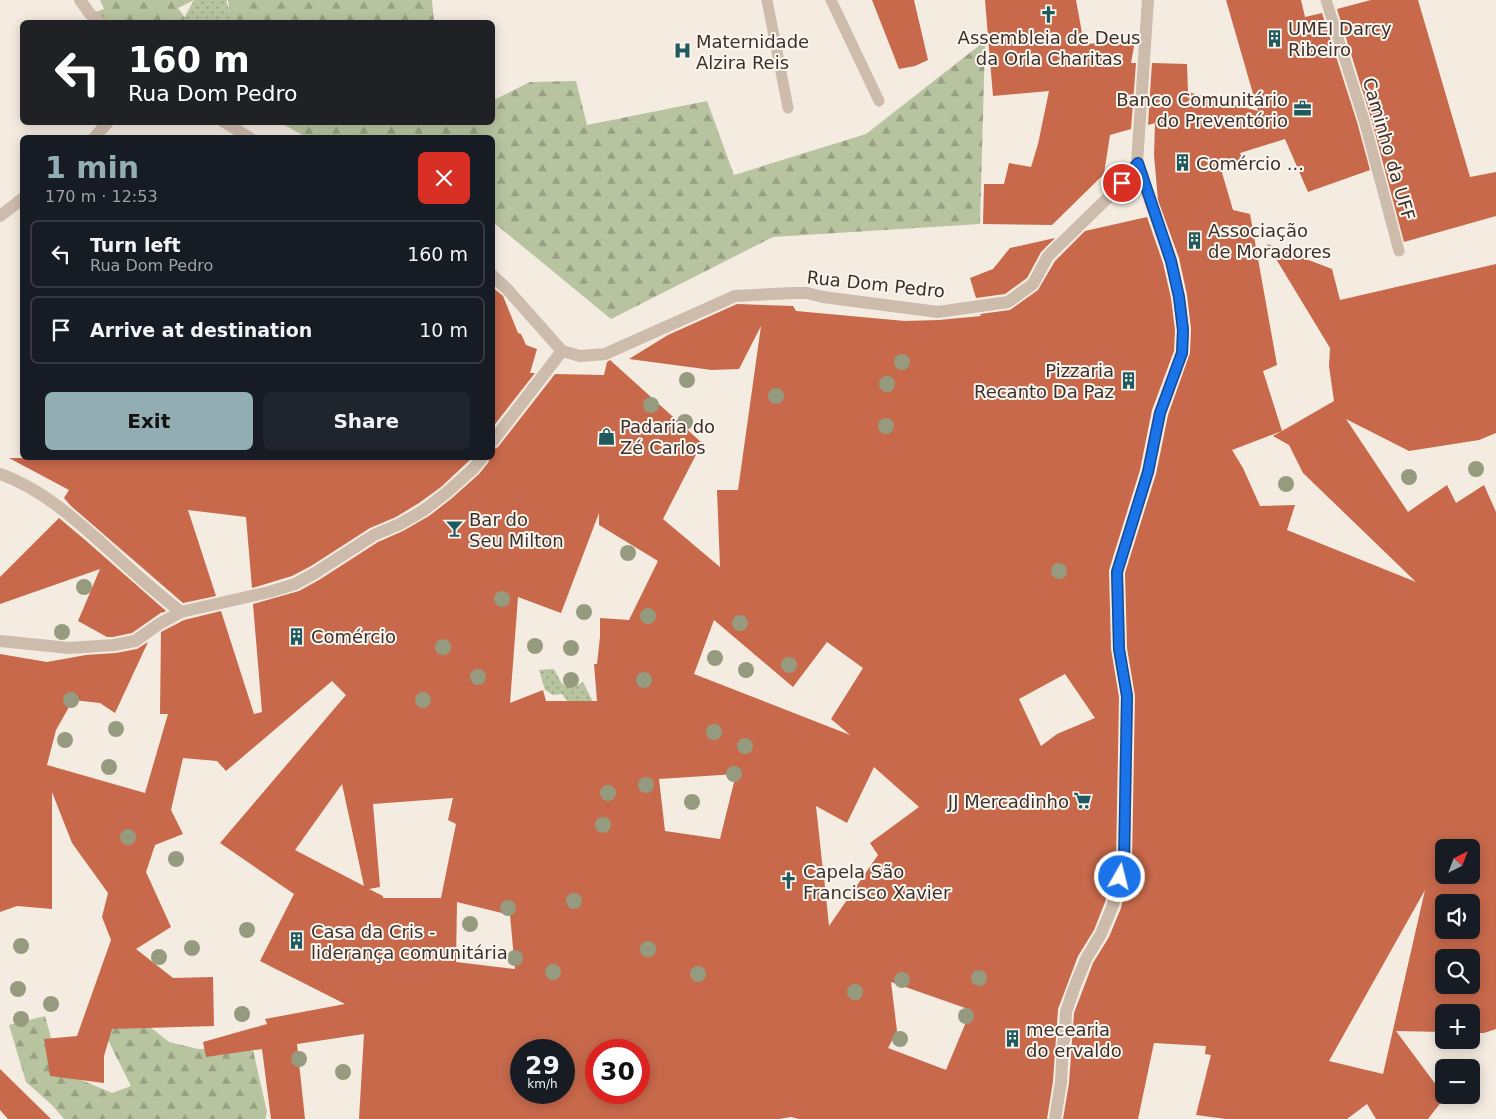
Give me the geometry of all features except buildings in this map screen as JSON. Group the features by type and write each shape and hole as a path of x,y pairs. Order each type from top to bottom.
{"street":[{"path":"80,0 90,14 98,20"},
{"path":"1055,1119 1061,1082 1066,1012 1083,966 1101,934 1113,905 1124,863 1127,696 1119,649 1117,572 1148,472 1160,413 1182,353 1183,330 1179,297 1171,261 1138,163 1148,0"},
{"path":"97,135 105,125"},
{"path":"229,125 245,135"},
{"name":"Rua Dom Pedro","path":"562,351 580,356 605,354 735,296 793,292 807,293 824,297 938,312 1008,302 1033,284 1048,256 1122,183 1138,163"},
{"path":"0,216 20,201"},
{"path":"495,278 562,351 497,431"},
{"path":"0,641 69,648 114,645 135,641 159,624 181,612 269,592 295,584 374,535 400,524 424,510 473,469 480,460"},
{"path":"0,474 43,496 84,527 181,612"}],"lane":[{"path":"767,0 788,108"},
{"path":"831,0 879,101"},
{"name":"Caminho da UFF","path":"1326,0 1364,120 1399,251"}],"green space":[{"path":"100,0 194,0 178,8 185,18 184,20 106,20 90,14 104,9"},
{"path":"194,0 229,0 226,1 232,20 183,20"},
{"path":"228,0 432,0 434,20 231,20"},
{"path":"985,41 980,224 773,237 611,319 495,224 495,135 302,135 285,125 495,125 495,98 530,82 576,81 587,125 707,101 734,175 866,134"},
{"path":"554,669 562,684 573,688 583,682 593,702 573,701 574,705 566,700 562,694 553,695 545,690 539,670"},
{"path":"130,1011 169,1042 198,1049 253,1050 267,1112 265,1119 64,1119 53,1106 26,1082 9,1025 45,1016 60,1071 112,1093 131,1086 101,1026"}],"place":[{"name":"Assembleia de Deus da Orla Charitas","path":"1049,14"},
{"name":"UMEI Darcy Ribeiro","path":"1274,38"},
{"name":"Maternidade Alzira Reis","path":"682,51"},
{"name":"Banco Comunitário do Preventório","path":"1302,109"},
{"name":"Comércio ...","path":"1182,163"},
{"name":"Associação de Moradores","path":"1194,240"},
{"name":"Pizzaria Recanto Da Paz","path":"1128,380"},
{"name":"Padaria do Zé Carlos","path":"606,436"},
{"name":"Bar do Seu Milton","path":"455,529"},
{"name":"Comércio","path":"297,636"},
{"name":"JJ Mercadinho","path":"1083,801"},
{"name":"Capela São Francisco Xavier","path":"789,881"},
{"name":"Casa da Cris - liderança comunitária","path":"297,941"},
{"name":"mecearia do ervaldo","path":"1012,1039"}],"route":[{"path":"1120,877 1124,863 1127,696 1119,649 1117,572 1148,472 1160,413 1182,353 1183,330 1179,297 1171,261 1138,163 1122,183"}]}
